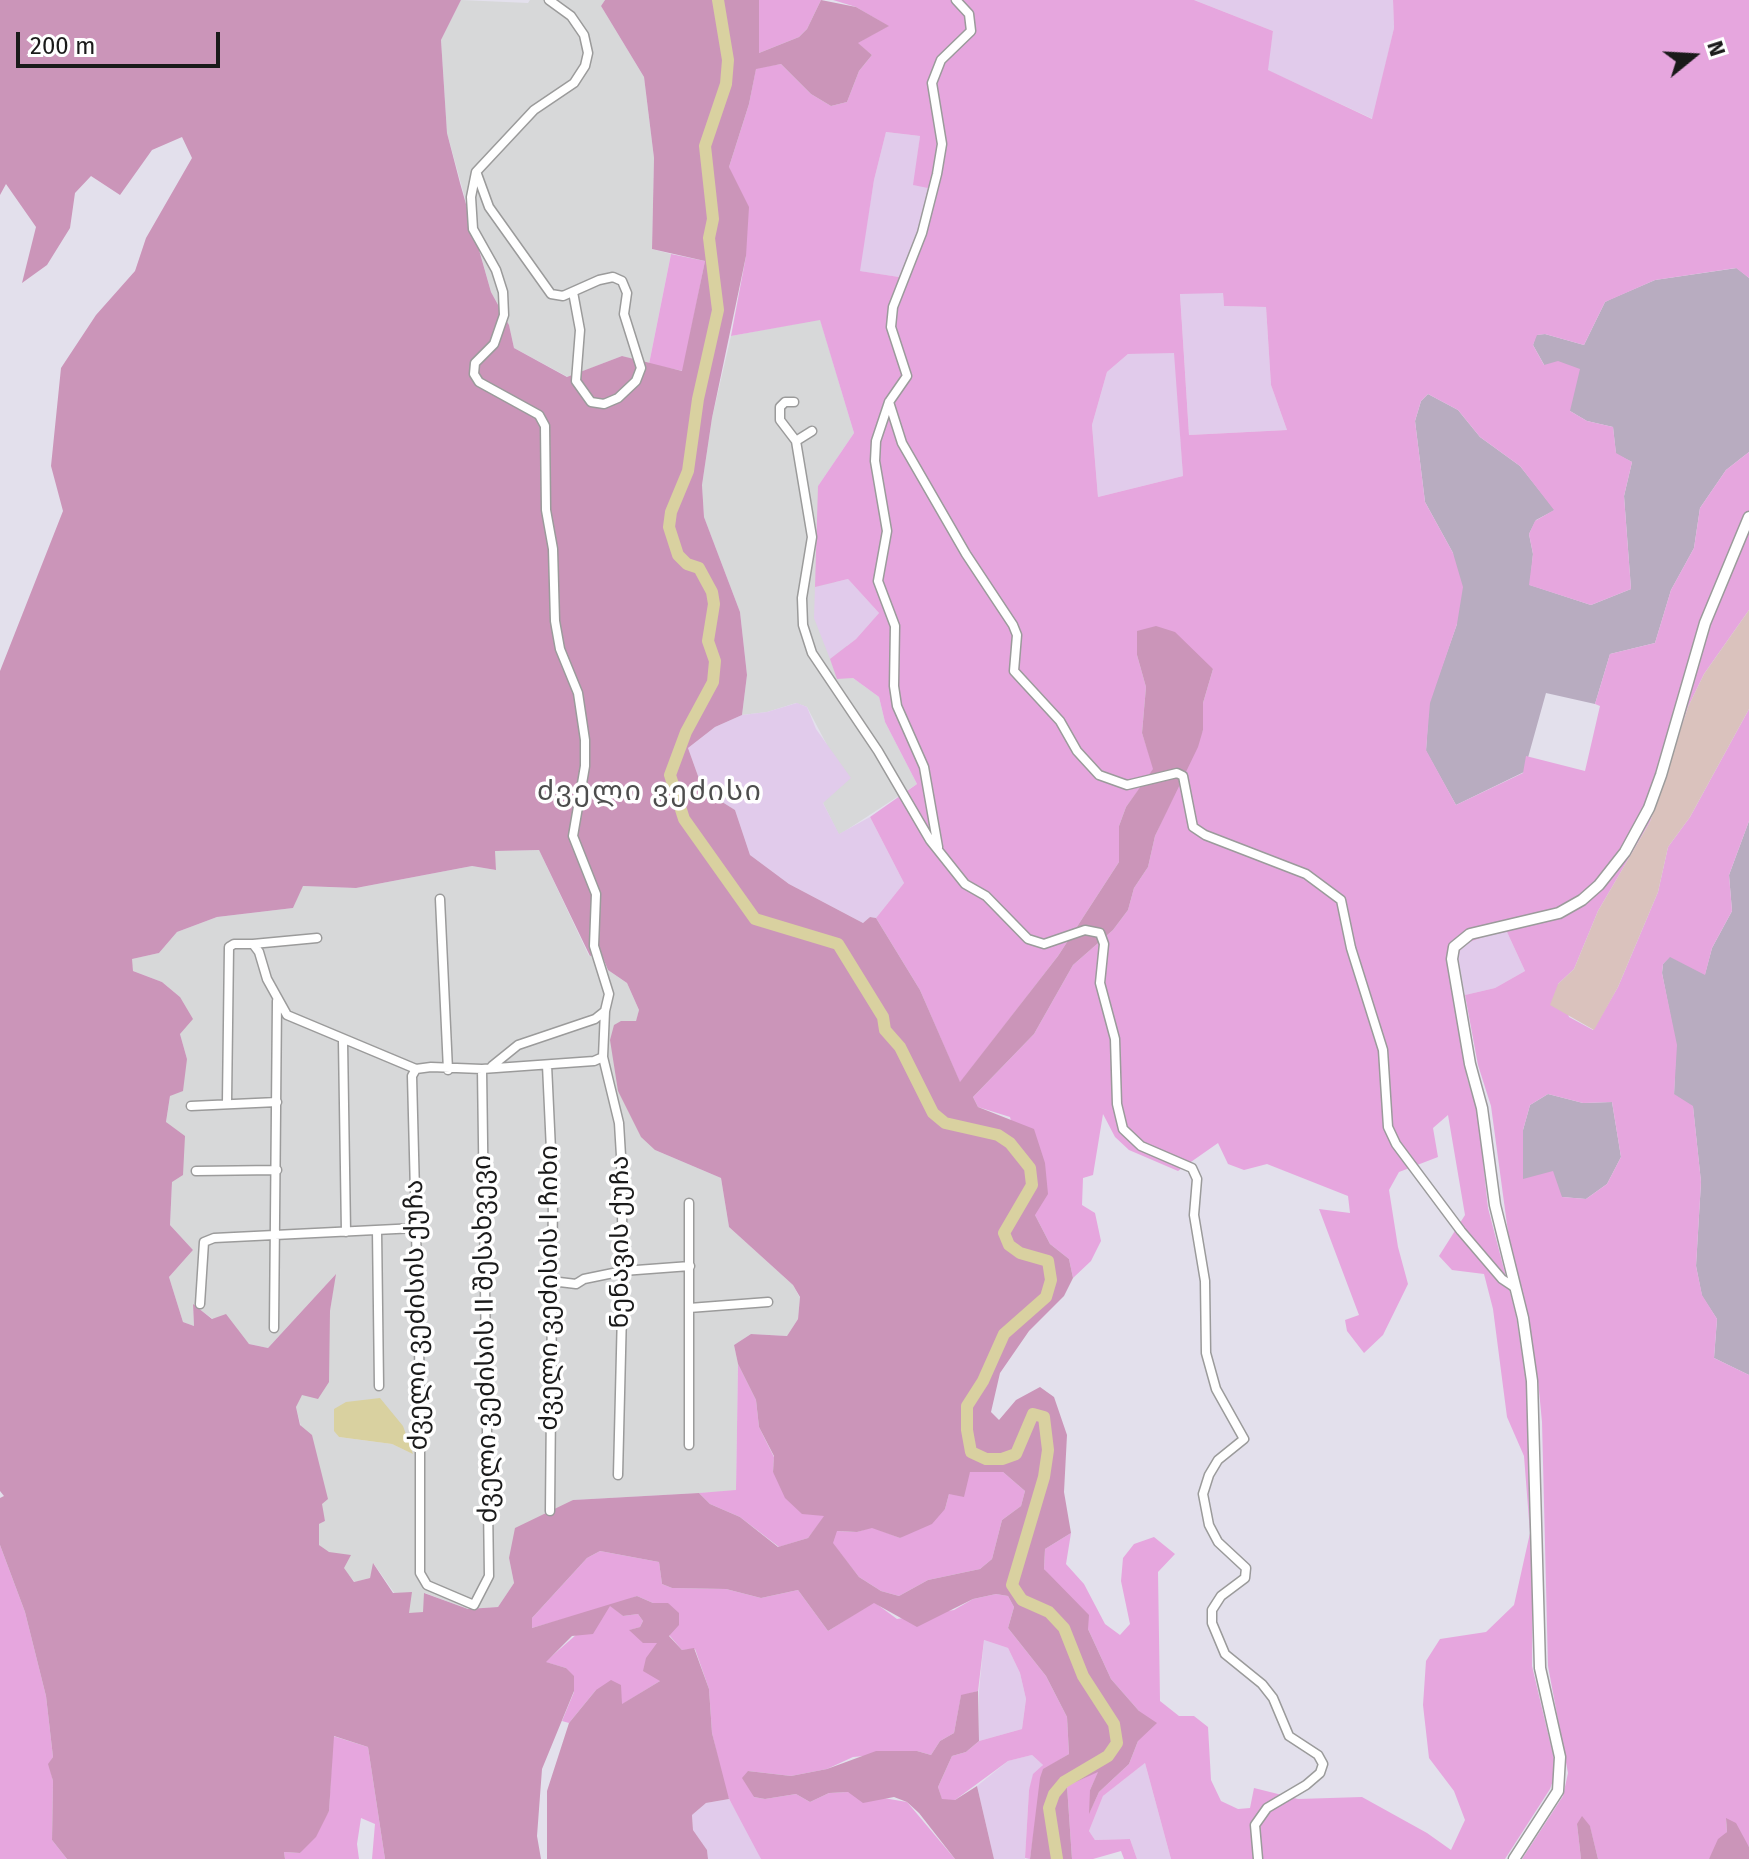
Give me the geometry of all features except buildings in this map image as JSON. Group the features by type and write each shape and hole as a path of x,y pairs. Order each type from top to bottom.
{"street":[{"path":"487,1068 518,1045 578,1026 605,1011 609,994 594,946 596,894 573,836 585,766 585,740 578,693 560,649 555,621 553,549 546,510 545,426 539,415 479,382 474,374 475,363 494,344 504,315 503,292 496,270 473,229 471,197 476,172 534,110 574,83 585,66 588,53 584,35 571,16 549,0"},
{"path":"938,847 924,767 897,706 895,626 878,581 887,531 875,461 876,441 889,402 907,376 907,367 893,337 893,307 922,233 942,144 932,83 941,60 971,31 969,14 956,0"},
{"path":"476,172 489,207 551,294 563,296 573,292 613,277 622,281 627,293 624,314 641,368 636,381 618,398 604,404 591,402 576,381 580,330 573,292"},
{"path":"794,402 785,402 780,407 780,420 796,441 812,537 802,598 803,625 812,653 965,884 986,896 1028,939 1044,944 1085,930 1100,933 1104,944 1100,983 1115,1039 1117,1104 1123,1129 1141,1146 1192,1168 1197,1179 1194,1215 1205,1281 1206,1353 1216,1389 1244,1439 1218,1460 1203,1494 1209,1525 1218,1542 1246,1568 1245,1578 1221,1596 1212,1610 1212,1623 1225,1654 1262,1684 1273,1698 1289,1736 1318,1755 1323,1764 1320,1773 1267,1808 1255,1825 1258,1859"},
{"path":"889,402 902,443 966,554 1013,625 1017,635 1014,671 1060,721 1084,759 1099,775 1127,785 1177,773 1183,776 1193,827 1205,835 1306,874 1341,900 1351,948 1383,1050 1388,1127 1396,1144 1461,1231 1502,1279 1514,1287"},
{"path":"796,441 812,431"},
{"path":"1514,1859 1546,1813 1558,1791 1561,1774 1540,1668 1532,1381 1495,1205 1482,1108 1470,1064 1452,959 1454,947 1470,934 1559,913 1582,900 1599,885 1625,852 1649,808 1705,623 1749,517"},
{"path":"440,899 448,1070"},
{"path":"227,1102 229,947 317,938"},
{"path":"253,944 277,1000 287,1015 416,1069 547,1065 603,1057"},
{"path":"274,1328 277,1000"},
{"name":"ნენავის ქუჩა","path":"605,1011 603,1057 619,1123 623,1271 618,1475"},
{"path":"343,1041 346,1232"},
{"name":"ძველი ვეძისის I ჩიხი","path":"547,1065 553,1193 550,1511"},
{"name":"ძველი ვეძისის II შესახვევი","path":"474,1605 489,1576 487,1068"},
{"name":"ძველი ვეძისის ქუჩა","path":"416,1069 411,1088 416,1228 420,1573 427,1585 474,1605"},
{"path":"191,1106 277,1102"},
{"path":"196,1171 277,1170"},
{"path":"689,1203 689,1445"},
{"path":"200,1304 204,1242 214,1238 416,1228"},
{"path":"377,1230 379,1386"},
{"path":"551,1281 576,1284 584,1279 623,1271 690,1266"},
{"path":"689,1308 768,1302"}],"shaded area":[{"path":"0,0 461,0 441,40 447,133 491,292 509,325 514,348 567,377 622,356 682,371 705,261 652,249 654,158 644,77 601,6 605,0 759,0 759,53 799,37 807,29 821,0 856,7 889,26 858,43 872,55 859,71 847,102 831,106 811,94 781,64 756,69 749,104 729,167 749,207 746,256 712,418 702,485 704,517 740,612 747,675 742,715 715,727 688,748 703,790 735,810 750,855 789,884 863,923 870,917 876,918 920,990 960,1082 1058,956 1119,862 1119,826 1126,807 1153,769 1142,733 1146,687 1137,655 1137,631 1156,626 1175,632 1213,669 1203,703 1203,730 1198,747 1155,836 1148,867 1134,888 1128,910 1113,930 1073,965 1034,1034 973,1097 978,1107 1034,1129 1045,1163 1048,1194 1035,1215 1050,1244 1069,1259 1073,1278 1064,1296 1029,1331 1000,1373 991,1412 999,1420 1016,1400 1040,1387 1054,1397 1067,1435 1064,1492 1071,1533 1045,1549 1044,1569 1089,1615 1088,1629 1111,1679 1139,1711 1157,1723 1138,1741 1129,1764 1099,1792 1089,1814 1090,1790 1098,1772 1067,1786 1072,1859 1030,1859 1043,1769 1069,1754 1067,1717 1046,1676 1008,1628 1014,1607 1008,1596 996,1594 973,1599 917,1627 874,1603 828,1631 798,1590 761,1598 726,1589 672,1588 662,1584 659,1562 600,1551 587,1558 532,1618 532,1628 637,1596 653,1603 668,1603 679,1613 679,1625 669,1636 682,1650 694,1648 709,1689 712,1733 729,1799 706,1803 692,1815 693,1830 707,1850 708,1859 547,1859 547,1791 569,1723 596,1690 611,1680 621,1685 622,1704 660,1681 643,1671 646,1658 657,1643 643,1643 629,1630 640,1627 643,1621 638,1614 623,1616 610,1606 593,1634 572,1636 546,1662 566,1668 574,1676 574,1691 542,1769 537,1836 541,1859 385,1859 368,1747 334,1736 329,1811 316,1837 300,1853 284,1852 285,1859 67,1859 52,1840 53,1781 48,1764 53,1757 46,1696 25,1612 0,1545 0,1498 4,1496 0,1491 0,671 63,511 51,466 61,368 96,315 135,271 146,238 192,158 182,137 152,150 120,195 91,176 75,193 70,228 47,265 22,283 36,227 6,184 0,195","holes":["539,850 590,956 601,953 608,970 627,983 639,1010 636,1021 621,1021 614,1025 610,1040 618,1091 641,1137 655,1150 721,1178 729,1227 793,1285 800,1297 798,1319 787,1336 751,1334 734,1345 738,1364 756,1400 759,1427 774,1456 773,1472 785,1498 802,1514 824,1516 808,1538 778,1547 740,1517 710,1504 699,1493 573,1500 515,1528 509,1558 514,1583 498,1607 468,1609 424,1593 423,1612 409,1613 412,1592 393,1593 373,1563 370,1578 354,1582 344,1568 351,1555 329,1552 319,1545 319,1524 325,1521 322,1504 328,1499 312,1435 300,1425 296,1407 302,1395 318,1399 329,1382 330,1311 336,1274 268,1348 249,1344 226,1314 212,1319 193,1304 194,1326 183,1322 169,1277 193,1250 170,1225 172,1182 183,1175 185,1136 166,1122 170,1096 183,1091 187,1059 180,1034 193,1019 180,997 162,982 133,971 132,959 159,953 177,932 217,917 293,908 303,886 356,888 472,866 496,870 495,851","970,1472 1003,1472 1025,1491 1021,1506 1002,1520 992,1559 980,1569 928,1580 899,1596 881,1591 859,1577 833,1543 837,1531 857,1532 872,1528 900,1538 932,1524 945,1509 949,1494 964,1497"]},
{"path":"461,0 528,3 530,0 605,0 601,6 644,77 654,158 652,249 671,254 649,364 622,356 568,377 514,348 509,325 491,292 447,133 441,40"},
{"path":"759,0 821,0 807,29 799,37 759,53"},
{"path":"833,0 1194,0 1273,31 1268,70 1372,119 1394,28 1393,0 1749,0 1749,278 1736,268 1655,280 1605,302 1584,345 1545,334 1537,335 1533,345 1544,365 1558,361 1580,369 1570,411 1587,421 1613,427 1616,453 1632,462 1624,496 1631,589 1591,605 1529,585 1533,554 1529,534 1535,521 1554,510 1520,466 1480,437 1458,410 1428,394 1421,401 1415,421 1425,502 1453,553 1463,587 1457,624 1430,703 1426,750 1456,805 1523,773 1526,756 1585,771 1600,706 1595,704 1610,654 1655,643 1671,590 1694,548 1700,508 1726,470 1749,452 1749,610 1704,674 1688,707 1650,822 1598,911 1574,969 1558,984 1569,1017 1593,1030 1618,987 1658,892 1668,847 1690,817 1749,709 1749,821 1729,875 1732,911 1712,948 1705,975 1670,957 1663,964 1662,973 1677,1045 1674,1094 1693,1106 1701,1182 1696,1266 1702,1295 1717,1319 1714,1358 1749,1375 1749,1847 1726,1819 1727,1832 1709,1859 1598,1859 1590,1827 1577,1824 1581,1859 1522,1859 1563,1796 1568,1773 1548,1666 1542,1422 1538,1380 1524,1297 1511,1254 1491,1106 1478,1065 1465,995 1495,988 1525,971 1507,932 1491,934 1462,945 1458,957 1449,966 1467,1078 1478,1114 1488,1208 1516,1315 1526,1381 1533,1554 1532,1666 1554,1759 1555,1775 1550,1789 1505,1859 1171,1859 1145,1763 1103,1796 1089,1831 1095,1840 1130,1839 1137,1859 1124,1859 1121,1851 1093,1859 1072,1859 1067,1786 1099,1771 1090,1790 1090,1811 1099,1792 1129,1764 1138,1741 1139,1711 1111,1679 1088,1629 1044,1569 1045,1549 1071,1533 1066,1564 1084,1584 1105,1624 1120,1635 1130,1624 1121,1581 1123,1558 1134,1544 1154,1537 1175,1554 1158,1572 1160,1701 1179,1716 1194,1716 1208,1727 1211,1780 1221,1801 1238,1809 1250,1808 1254,1788 1298,1799 1362,1797 1451,1850 1465,1820 1454,1791 1429,1758 1423,1705 1426,1661 1440,1639 1486,1632 1514,1605 1530,1533 1524,1456 1507,1417 1493,1309 1484,1274 1452,1270 1439,1256 1465,1215 1448,1115 1433,1128 1438,1157 1399,1172 1389,1190 1398,1247 1408,1284 1383,1335 1364,1353 1347,1331 1345,1320 1359,1315 1319,1209 1350,1213 1348,1196 1267,1164 1244,1170 1228,1164 1218,1143 1178,1171 1129,1150 1115,1137 1103,1114 1093,1175 1083,1178 1082,1205 1095,1213 1101,1241 1091,1261 1073,1278 1069,1259 1050,1244 1035,1215 1010,1117 978,1107 973,1097 1034,1034 1073,965 1113,930 1128,910 1134,888 1148,867 1155,836 1203,730 1203,703 1213,669 1137,655 1146,687 1142,733 1154,769 1126,807 1119,826 1119,862 1058,956 960,1083 920,990 876,918 904,883 870,817 917,784 885,722 879,697 853,678 837,679 830,659 856,639 879,613 848,579 815,587 818,486 854,433 820,320 731,336 746,256 729,167 749,104 756,68 781,64 811,94 831,106 847,102 859,71 872,55 857,43 888,26 856,7","holes":["886,132 920,136 913,185 928,188 917,232 899,277 860,271 874,180","1223,293 1224,306 1266,307 1271,385 1287,430 1189,435 1180,294","1174,353 1183,476 1098,497 1092,425 1107,372 1128,354","1548,1094 1583,1103 1612,1102 1621,1157 1607,1184 1586,1199 1562,1197 1553,1171 1523,1179 1523,1130 1530,1105"]},
{"path":"1194,0 1393,0 1394,28 1373,119 1267,70 1273,31"},
{"path":"886,132 920,136 914,185 928,187 917,232 899,277 859,271 874,180"},
{"path":"671,254 705,261 683,371 649,364"},
{"path":"1737,268 1749,278 1749,452 1726,470 1700,508 1694,548 1671,590 1655,643 1610,654 1595,704 1546,693 1524,772 1456,805 1426,751 1429,703 1457,624 1453,553 1425,502 1415,421 1421,401 1428,394 1458,410 1480,437 1520,466 1555,510 1536,520 1529,534 1533,554 1530,585 1591,605 1631,589 1624,496 1632,462 1616,454 1613,427 1587,421 1570,411 1533,345 1536,335 1545,334 1584,345 1605,302 1655,280"},
{"path":"1180,293 1223,293 1224,306 1266,307 1271,385 1287,430 1189,435"},
{"path":"820,319 854,433 818,486 853,678 879,697 885,722 917,784 839,835 823,803 827,745 807,707 796,703 767,712 742,715 747,675 740,612 704,517 702,485 712,418 731,336"},
{"path":"1175,352 1183,476 1098,497 1092,425 1107,372 1128,354"},
{"path":"848,579 879,613 856,639 830,659 814,618 815,587"},
{"path":"1749,610 1749,709 1690,817 1668,847 1658,892 1618,987 1594,1030 1550,1005 1558,984 1574,969 1598,911 1650,822 1688,707 1704,674"},
{"path":"797,703 807,707 816,729 851,778 823,803 839,834 870,817 904,883 876,918 870,917 863,923 789,884 750,855 735,810 703,790 688,748 715,727 742,715"},
{"path":"1749,821 1749,1375 1714,1358 1717,1319 1702,1296 1696,1266 1701,1182 1693,1107 1674,1095 1676,1045 1662,973 1663,964 1670,956 1705,974 1712,948 1732,911 1729,875"},
{"path":"539,850 589,956 601,953 608,970 627,983 639,1010 636,1022 621,1021 655,1150 721,1178 729,1227 793,1285 800,1298 798,1319 787,1336 751,1334 734,1345 738,1364 736,1491 573,1500 509,1558 514,1583 498,1607 468,1609 425,1593 424,1612 409,1614 374,1564 370,1578 355,1582 319,1545 319,1524 325,1521 296,1407 330,1311 335,1275 268,1348 249,1344 193,1305 194,1326 183,1322 169,1277 193,1250 170,1225 172,1182 166,1123 170,1096 187,1059 180,1034 180,997 162,982 133,971 131,959 159,953 177,932 217,917 293,908 302,886 356,888 472,866 496,870 494,851","holes":["336,1420 410,1441 412,1453 392,1444 339,1437 334,1430"]},
{"path":"1507,932 1525,971 1495,988 1465,995 1458,957 1462,945 1491,934"},
{"path":"1548,1094 1583,1103 1612,1102 1621,1157 1607,1184 1586,1199 1562,1197 1523,1179 1523,1130 1530,1105"},
{"path":"738,1364 756,1400 759,1427 774,1457 773,1472 825,1516 808,1538 779,1547 740,1517 710,1504 699,1493 736,1490"},
{"path":"380,1398 403,1426 413,1454 392,1444 339,1437 334,1431 334,1409 346,1402"},
{"path":"970,1472 1003,1472 1025,1491 1021,1506 1002,1520 992,1559 980,1569 928,1580 899,1596 881,1591 859,1577 832,1543 836,1531 857,1532 872,1527 900,1538 945,1509 949,1494"},
{"path":"0,1545 25,1612 46,1696 53,1757 49,1764 53,1781 52,1840 67,1859 0,1859"},
{"path":"600,1551 659,1562 662,1584 672,1588 726,1589 761,1598 798,1590 828,1631 874,1602 897,1619 954,1610 973,1599 996,1594 1008,1596 1014,1607 1008,1628 1046,1676 1067,1717 1069,1754 1043,1770 1030,1859 1025,1858 1029,1790 1033,1774 1043,1765 1032,1755 1008,1761 955,1800 942,1800 938,1787 952,1756 966,1752 979,1741 1022,1729 1026,1699 1020,1673 1008,1648 984,1640 978,1691 961,1696 954,1733 940,1741 931,1755 917,1751 853,1757 827,1769 791,1776 748,1771 754,1797 765,1799 796,1794 810,1802 829,1793 848,1792 907,1802 955,1859 761,1859 726,1793 712,1733 709,1689 695,1649 682,1650 669,1635 668,1603 653,1603 637,1596 611,1606 623,1616 638,1614 643,1621 640,1627 630,1630 657,1643 660,1681 621,1705 596,1690 569,1723 562,1721 574,1692 566,1668 545,1662 609,1606 532,1628 532,1618 587,1558"},
{"path":"984,1640 1008,1648 1020,1673 1026,1699 1022,1729 979,1741 979,1691"},
{"path":"978,1691 979,1741 966,1752 952,1756 938,1787 942,1799 955,1800 977,1786 994,1859 955,1859 919,1813 907,1802 894,1797 863,1803 848,1792 829,1793 810,1802 796,1794 765,1799 754,1797 742,1778 748,1771 791,1776 827,1769 876,1751 917,1751 931,1755 940,1741 954,1733 961,1695"},
{"path":"333,1736 368,1747 385,1859 372,1859 375,1824 361,1818 357,1844 359,1859 285,1859 284,1852 300,1853 329,1811"},
{"path":"1032,1755 1043,1765 1029,1790 1025,1859 994,1859 977,1786 1008,1761"},
{"path":"1145,1763 1171,1859 1137,1859 1130,1839 1095,1840 1089,1831 1103,1796"},
{"path":"729,1799 756,1844 761,1859 708,1859 707,1850 693,1830 692,1815 706,1803"},
{"path":"1582,1816 1590,1826 1598,1859 1581,1859 1577,1824"},
{"path":"1726,1818 1736,1823 1749,1847 1749,1859 1709,1859 1718,1839 1727,1832"}],"waterway":[{"path":"718,0 728,60 726,84 705,146 713,219 709,238 718,310 698,399 688,471 671,512 669,527 678,555 687,564 699,568 712,592 714,604 708,641 715,661 713,682 686,732 670,775 684,819 755,919 838,944 883,1017 885,1030 900,1047 933,1113 945,1123 998,1135 1010,1143 1030,1168 1032,1185 1004,1233 1009,1245 1020,1253 1048,1261 1051,1280 1046,1297 1004,1334 983,1381 967,1406 967,1430 971,1452 986,1459 1002,1459 1016,1454 1033,1414 1044,1417 1048,1450 1044,1477 1012,1585 1022,1600 1049,1612 1064,1628 1083,1676 1114,1724 1117,1743 1108,1756 1064,1782 1054,1794 1049,1808 1057,1859"}],"district":[{"name":"ძველი ვეძისი","path":"650,792"}]}
